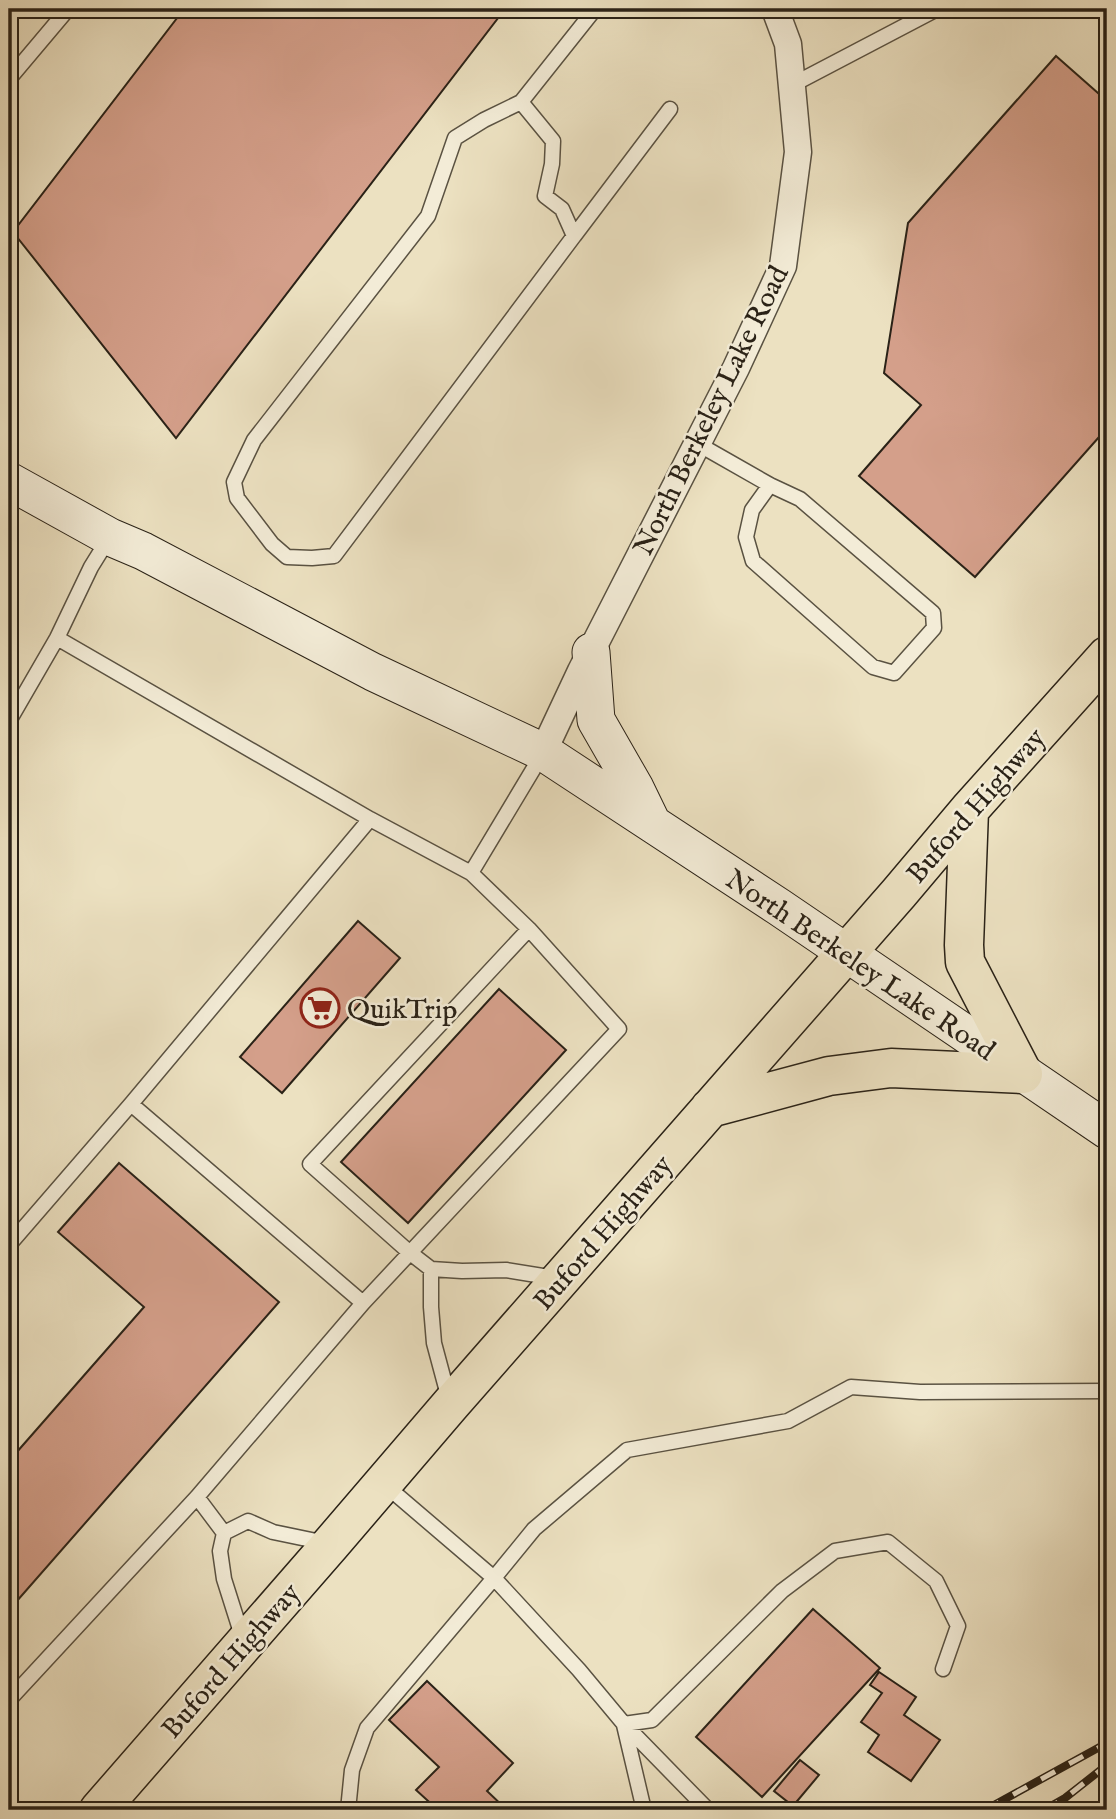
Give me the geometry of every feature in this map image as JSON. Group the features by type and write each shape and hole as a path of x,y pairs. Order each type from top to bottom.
{"main road":[{"name":"Buford Highway","path":"99,1810 969,810 1107,656"},
{"path":"710,1108 829,1076 891,1068 1023,1074 965,962 969,810"}],"street":[{"name":"North Berkeley Lake Road","path":"544,752 591,652 736,368 783,266 799,152 788,44 775,9"},
{"name":"North Berkeley Lake Road","path":"9,481 110,537 143,551 373,672 544,752 779,907 1107,1130"},
{"path":"591,652 596,720 653,824"}],"lane":[{"path":"9,79 68,9"},
{"path":"595,9 521,102 455,138 428,216 254,440 234,482 237,498 272,544 287,557 334,556 670,109"},
{"path":"792,85 937,9"},
{"path":"521,102 553,141 552,164 545,196 562,209 573,236"},
{"path":"698,444 800,499 933,613 934,628 894,673 873,667 753,561 746,537 752,510 770,485"},
{"path":"9,720 57,638 91,567 110,537"},
{"path":"9,1700 197,1497 409,1252 619,1029 528,929 471,873 370,819 57,638"},
{"path":"471,873 544,752"},
{"path":"9,1245 370,819"},
{"path":"528,929 310,1164 431,1269 506,1270 560,1279"},
{"path":"131,1104 363,1303"},
{"path":"431,1269 434,1343 451,1404"},
{"path":"348,1810 352,1770 367,1728 534,1528 627,1450 788,1421 851,1387 920,1392 1107,1391"},
{"path":"383,1484 494,1578 579,1670 624,1724 708,1810"},
{"path":"197,1497 225,1533"},
{"path":"244,1644 224,1578 220,1551 225,1533 248,1521 273,1532 331,1544"},
{"path":"624,1724 652,1720 782,1591 835,1551 861,1546 888,1542 936,1581 958,1626 943,1669"},
{"path":"624,1724 644,1810"}],"building":[{"path":"184,9 505,9 176,438 13,232"},
{"path":"1056,56 1107,101 1107,428 975,577 859,476 921,405 884,373 908,223"},
{"name":"QuikTrip","path":"358,921 400,958 282,1093 240,1057"},
{"name":"QuikTrip","path":"499,989 566,1050 408,1223 341,1162"},
{"path":"119,1163 279,1302 9,1610 9,1461 144,1307 58,1232"},
{"path":"813,1609 880,1668 762,1797 696,1737"},
{"path":"879,1672 916,1697 904,1715 940,1740 911,1781 868,1752 879,1735 861,1722 882,1693 870,1685"},
{"path":"427,1681 513,1763 487,1791 507,1810 438,1810 416,1790 439,1767 389,1720"},
{"path":"800,1760 819,1775 793,1806 774,1791"}],"railway":[{"path":"985,1810 1107,1743"},
{"path":"1044,1810 1065,1798 1107,1765"}],"place":[{"name":"QuikTrip","path":"320,1008"}]}
